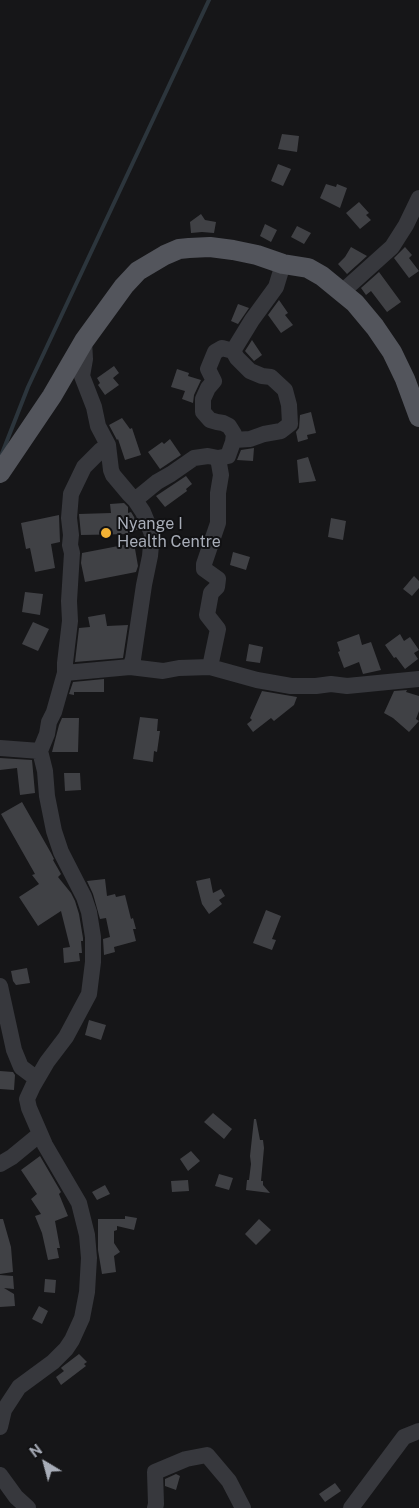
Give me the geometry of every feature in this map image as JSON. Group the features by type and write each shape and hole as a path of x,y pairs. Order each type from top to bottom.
{"main road":[{"path":"0,473 52,396 84,341 131,278 174,251 189,248 210,246 257,255 283,264 308,268 322,276 355,303 375,327 392,352 405,379 419,417"}],"street":[{"path":"342,292 392,247 406,225 419,198"},
{"path":"233,351 259,309 276,287 283,264"},
{"path":"84,341 86,359 82,376 94,408 98,426 108,445 111,470 143,512 152,534 134,659 130,667"},
{"path":"135,500 157,482 194,458 208,456 218,458 228,456 231,452 234,434 228,426 210,420 203,412 203,399 214,381 208,369 214,352 222,348 233,351 237,358 250,370 262,376 271,377 285,390 289,405 290,424 281,431 250,439 234,440"},
{"path":"0,1427 4,1410 19,1387 53,1362 72,1340 82,1318 87,1292 89,1258 87,1235 79,1203 45,1145 27,1100 32,1086 66,1037 89,994 93,962 93,937 89,912 84,897 61,852 54,831 40,751 65,673 70,626 71,494 84,467 108,445"},
{"path":"210,667 218,629 207,615 211,593 217,587 218,579 204,569 204,564 218,523 218,493 221,475 218,458"},
{"path":"65,673 130,667 163,671 179,668 210,667 281,686 354,685 419,678"},
{"path":"0,748 40,751"},
{"path":"0,986 14,1050 21,1067 37,1079"},
{"path":"0,1164 12,1157 40,1134"},
{"path":"351,1508 404,1437 419,1431"},
{"path":"155,1508 155,1472 186,1459 208,1455 229,1482 243,1508"},
{"path":"0,1475 16,1497 28,1508"}],"building":[{"path":"282,134 299,136 297,152 278,149"},
{"path":"278,164 291,169 283,186 271,181"},
{"path":"326,184 336,187 337,184 347,188 340,208 320,198"},
{"path":"359,202 369,213 366,215 371,220 360,229 346,213"},
{"path":"201,214 205,220 216,222 214,233 191,233 190,222"},
{"path":"265,224 277,230 271,242 260,236"},
{"path":"297,226 311,233 304,244 291,237"},
{"path":"351,247 367,256 347,274 338,264"},
{"path":"405,247 412,255 409,258 419,271 409,278 394,258"},
{"path":"379,272 401,302 387,312 371,291 366,295 361,288"},
{"path":"279,300 288,313 285,315 293,325 281,333 268,315"},
{"path":"238,304 249,308 238,324 231,321"},
{"path":"252,340 262,355 254,361 245,351"},
{"path":"114,366 119,373 113,378 119,385 105,395 98,385 100,383 97,378"},
{"path":"177,369 189,373 188,376 201,380 194,395 193,403 182,399 185,391 171,387"},
{"path":"311,412 316,433 307,435 308,439 298,442 296,432 299,428 300,415"},
{"path":"122,418 130,429 132,428 141,455 125,460 118,439 109,425"},
{"path":"170,439 181,455 160,469 148,452"},
{"path":"254,448 253,461 237,460 241,450"},
{"path":"308,457 316,481 299,483 297,460"},
{"path":"186,476 192,484 186,489 187,491 165,507 156,496"},
{"path":"124,503 128,507 128,513 131,512 134,517 139,529 131,532 132,534 81,535 79,514 111,513 110,504"},
{"path":"59,515 60,542 51,544 55,568 35,572 30,548 26,549 21,523"},
{"path":"331,518 346,521 343,540 328,537"},
{"path":"134,543 138,566 136,572 85,582 81,563 82,553"},
{"path":"233,552 250,557 246,570 230,565"},
{"path":"414,576 419,581 419,588 412,596 403,589"},
{"path":"25,592 43,594 40,615 22,612"},
{"path":"105,614 107,626 128,625 123,658 75,662 79,628 90,627 88,617"},
{"path":"33,622 49,629 38,651 22,644"},
{"path":"359,634 362,645 371,642 381,670 363,674 359,662 344,668 338,652 340,651 337,642"},
{"path":"400,634 404,641 410,637 419,650 414,653 418,659 405,669 385,645"},
{"path":"249,644 263,647 260,663 246,661"},
{"path":"104,679 104,692 74,692 74,695 69,694 73,682"},
{"path":"407,690 406,692 419,696 419,711 416,719 419,721 409,732 384,713 394,691"},
{"path":"262,691 297,697 294,705 274,721 271,718 253,732 247,724 252,720 250,718"},
{"path":"140,717 158,719 157,731 160,731 157,752 154,751 153,762 133,759"},
{"path":"62,718 79,718 78,752 52,752"},
{"path":"0,758 32,760 35,793 20,795 17,768 0,770"},
{"path":"64,773 80,773 81,790 65,791"},
{"path":"22,802 54,859 61,874 58,877 75,901 83,938 83,941 81,941 82,953 79,953 80,961 64,963 63,948 70,947 61,911 38,926 19,897 39,884 32,875 35,874 1,814"},
{"path":"210,878 213,893 221,889 225,896 219,900 222,904 209,914 202,904 196,881"},
{"path":"105,879 107,896 115,894 116,897 125,895 131,919 133,918 136,929 133,929 136,941 114,947 115,952 104,955 103,939 110,937 106,918 100,919 87,881"},
{"path":"266,910 281,916 272,939 276,940 272,950 253,943"},
{"path":"27,968 30,983 16,985 11,971"},
{"path":"89,1020 106,1025 101,1040 85,1035"},
{"path":"0,1071 13,1072 15,1075 14,1090 0,1089"},
{"path":"213,1113 232,1129 224,1139 204,1122"},
{"path":"254,1119 256,1119 260,1140 263,1140 264,1148 261,1181 263,1181 263,1185 270,1193 246,1190 251,1164 250,1156"},
{"path":"191,1151 200,1161 188,1171 180,1159"},
{"path":"40,1156 61,1192 59,1194 68,1216 55,1221 60,1248 57,1248 59,1258 48,1260 42,1233 35,1216 41,1214 31,1199 37,1194 21,1170"},
{"path":"219,1174 233,1178 229,1190 215,1186"},
{"path":"188,1180 189,1191 172,1192 171,1181"},
{"path":"105,1185 110,1194 97,1200 92,1192"},
{"path":"125,1216 137,1218 134,1230 117,1226 117,1230 114,1231 114,1243 120,1252 114,1256 116,1272 102,1274 98,1250 98,1219 125,1219"},
{"path":"0,1219 3,1219 11,1247 13,1272 0,1274"},
{"path":"259,1219 271,1230 256,1245 245,1234"},
{"path":"0,1275 13,1276 14,1289 4,1288 14,1294 15,1306 0,1307"},
{"path":"45,1279 56,1280 55,1293 44,1292"},
{"path":"39,1306 48,1311 42,1324 32,1319"},
{"path":"79,1354 87,1362 84,1364 86,1366 61,1385 56,1377 64,1371 61,1368"},
{"path":"176,1474 180,1476 176,1490 165,1486 165,1479"},
{"path":"335,1483 341,1491 325,1502 319,1494"}],"waterway":[{"path":"1,456 28,387 209,0"}],"place":[{"name":"Nyange I Health Centre","path":"106,533"}]}
